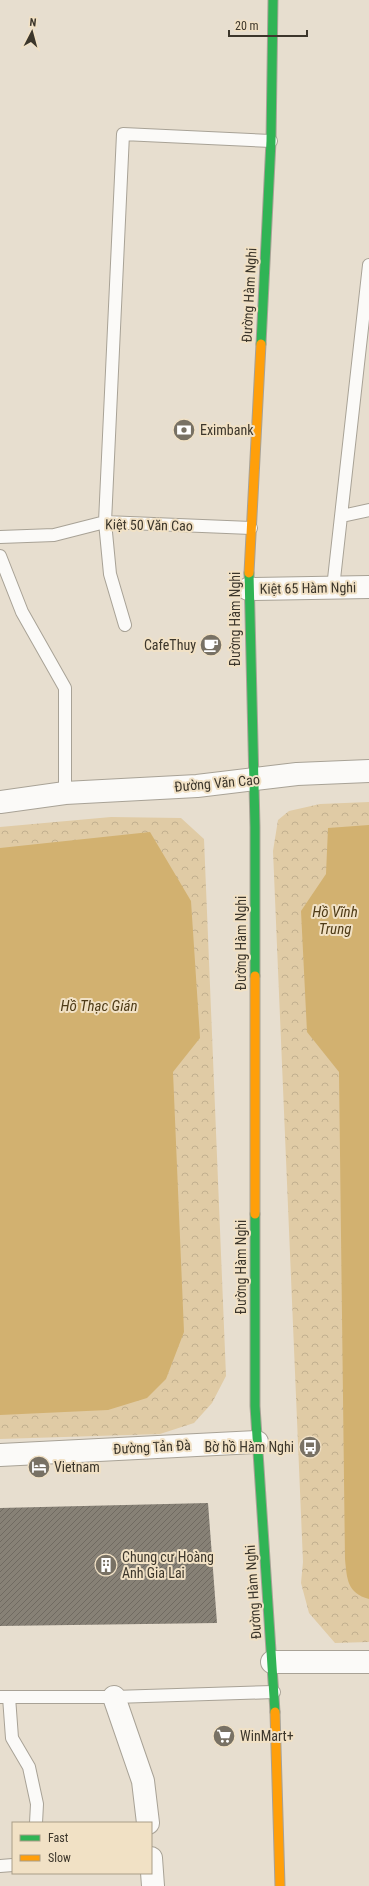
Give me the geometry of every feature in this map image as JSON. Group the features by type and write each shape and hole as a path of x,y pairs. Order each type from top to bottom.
{"main road":[{"name":"Đường Hàm Nghi","path":"273,0 271,141 248,589 254,780 255,1406 274,1692 280,1886"}],"street":[{"name":"Kiệt 65 Hàm Nghi","path":"248,589 369,587"},
{"name":"Đường Văn Cao","path":"0,802 65,793 197,786 297,774 369,771"},
{"name":"Đường Tản Đà","path":"0,1454 257,1442"},
{"path":"272,1662 369,1662"},
{"path":"114,1697 144,1781 148,1822"},
{"path":"152,1874 153,1886"}],"lane":[{"path":"124,625 110,574 105,522 123,134 271,141"},
{"path":"333,588 369,265"},
{"path":"342,516 369,510"},
{"name":"Kiệt 50 Văn Cao","path":"0,537 54,535 105,522 251,528"},
{"path":"0,556 22,612 65,688 65,793"},
{"path":"36,1822 37,1804 29,1767 12,1738 4,1697 114,1697 274,1692"},
{"path":"0,1866 12,1866"}],"green space":[{"path":"369,802 369,1642 335,1643 309,1613 301,1583 303,1562 273,851 278,820 289,811 320,804"},
{"name":"Hồ Thạc Gián","path":"111,817 181,818 204,839 226,1376 212,1403 194,1423 160,1434 0,1439 0,827"}],"water":[{"name":"Hồ Vĩnh Trung","path":"369,825 369,1599 356,1593 352,1589 346,1573 345,1559 339,1072 307,1032 301,911 326,874 328,828"},
{"name":"Hồ Thạc Gián","path":"150,832 191,901 200,1038 173,1072 184,1332 166,1379 147,1398 108,1410 0,1415 0,848"}],"building":[{"name":"Chung cư Hoàng Anh Gia Lai","path":"208,1503 217,1623 0,1626 0,1508"}],"traffic: fast":[{"path":"261,344 271,141 273,0"},
{"path":"249,573 255,827 255,976"},
{"path":"255,1214 255,1406 275,1712"}],"traffic: slow":[{"path":"249,573 261,344"},
{"path":"255,976 255,1214"},
{"path":"275,1712 280,1886"}],"place":[{"name":"Eximbank","path":"184,430"},
{"name":"CafeThuy","path":"211,645"},
{"name":"Bờ hồ Hàm Nghi","path":"310,1447"},
{"name":"Vietnam","path":"39,1467"},
{"name":"Chung cư Hoàng Anh Gia Lai","path":"106,1565"},
{"name":"WinMart+","path":"224,1736"}]}
